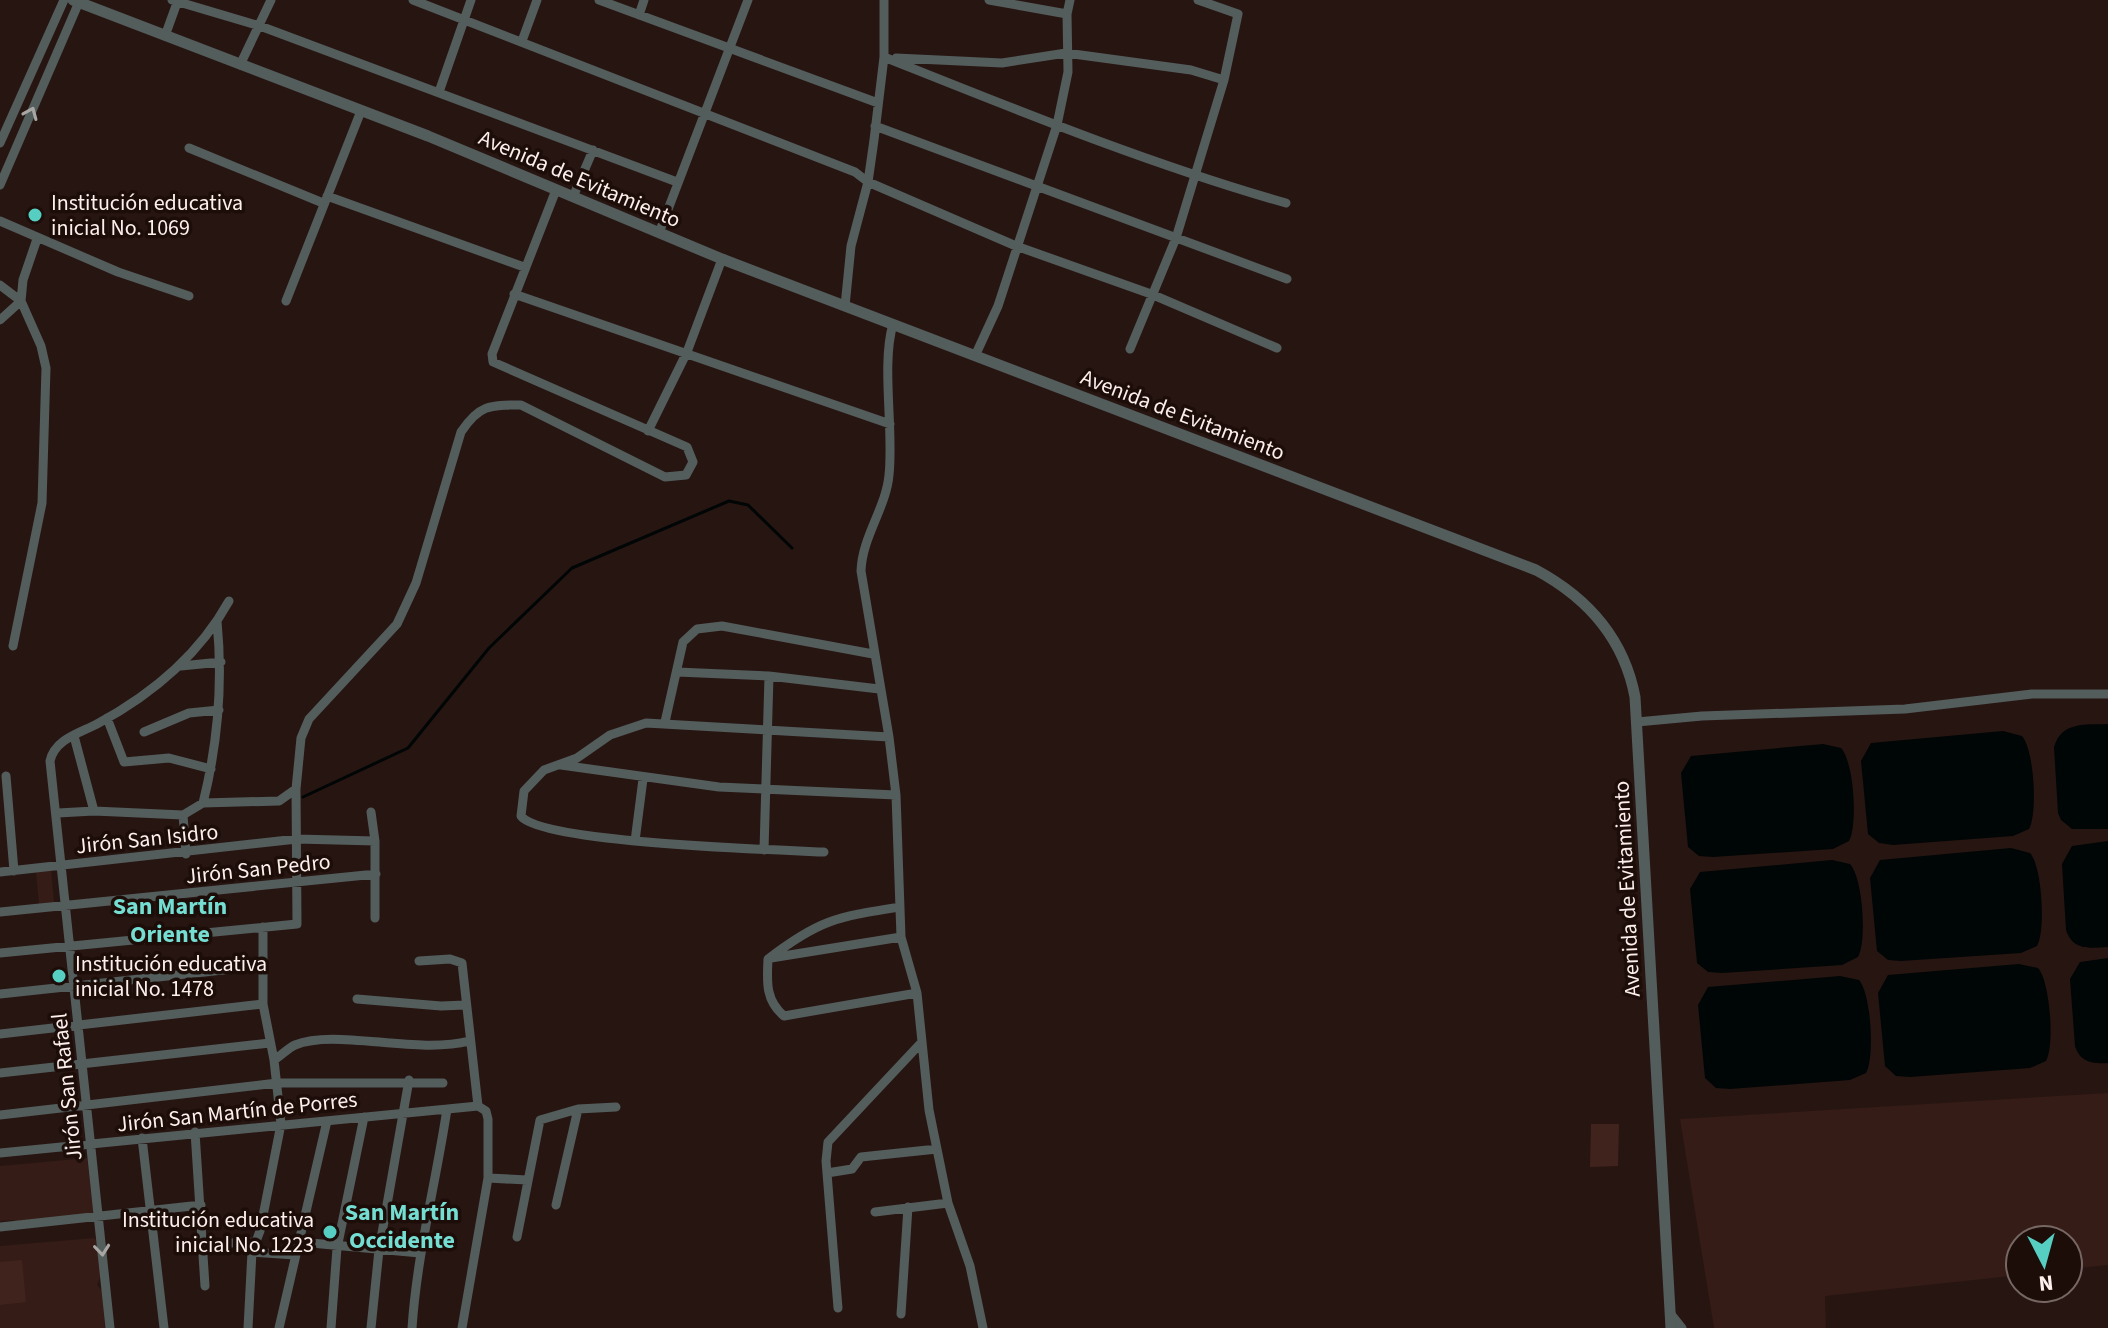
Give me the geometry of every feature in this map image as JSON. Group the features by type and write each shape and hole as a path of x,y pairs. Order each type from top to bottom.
{"street":[{"path":"0,143 64,0"},
{"path":"240,65 271,0"},
{"path":"413,0 855,172 868,182 1016,246 1151,294 1277,348"},
{"path":"439,92 471,0"},
{"path":"522,41 537,0"},
{"path":"599,0 878,103"},
{"path":"639,15 644,0"},
{"path":"659,233 748,0"},
{"path":"845,306 851,246 868,182 884,57 884,0"},
{"path":"989,0 1067,14"},
{"path":"975,356 998,306 1057,125 1068,72 1067,14 1070,0"},
{"path":"1130,349 1176,238 1224,80 1238,14 1198,0"},
{"path":"0,185 76,1"},
{"name":"Avenida de Evitamiento","path":"76,1 361,111 722,259 1536,570 1563,584 1600,618 1616,643 1632,680 1637,722 1671,1328"},
{"path":"165,36 176,1 260,26 677,182"},
{"path":"884,57 1002,63 1066,53 1191,70 1224,80"},
{"path":"884,57 1057,125 1286,203"},
{"path":"286,301 361,111"},
{"path":"875,126 1287,279"},
{"path":"189,148 325,200 524,267"},
{"path":"573,197 593,150"},
{"path":"0,953 297,924 296,789 301,738 309,719 397,624 410,597 461,432 475,412 496,405 521,405 665,477 686,475 693,462 687,447 493,362 492,354 556,190"},
{"path":"0,221 37,239 189,296"},
{"path":"0,320 21,301 23,280 37,239"},
{"path":"648,431 687,352 722,259"},
{"path":"0,285 21,301 41,346 46,368 42,503 13,646"},
{"path":"514,294 890,424"},
{"path":"893,324 889,347 888,483 861,561 896,795 901,937 917,993 920,1044 948,1203 970,1266 983,1328"},
{"path":"94,811 74,736 107,718 181,666 229,601"},
{"path":"203,803 219,710 221,662 217,621"},
{"path":"665,722 683,642 697,629 722,626 873,654"},
{"path":"181,666 221,662"},
{"path":"677,672 769,676 879,689"},
{"path":"764,850 769,676"},
{"path":"1637,722 1702,716 1905,709 2032,694 2108,694"},
{"path":"144,732 189,713 219,710"},
{"path":"107,718 124,762 169,758 211,769"},
{"path":"824,852 635,841 536,827 521,816 524,791 537,775 577,758 610,735 632,727 665,722 889,737"},
{"name":"Jirón San Rafael","path":"74,736 55,748 50,761 58,813 84,1104 110,1328"},
{"path":"558,765 643,779 765,790 896,795"},
{"path":"6,776 14,871"},
{"path":"635,841 643,779"},
{"path":"58,813 94,811 183,815 203,803 279,801 296,789"},
{"path":"371,812 375,841 375,918"},
{"path":"183,815 186,854"},
{"name":"Jirón San Isidro","path":"0,872 186,854 297,839 375,841"},
{"name":"Jirón San Pedro","path":"0,912 376,874"},
{"path":"900,907 833,917 801,933 768,959 767,989 775,1008 784,1016 917,993"},
{"path":"248,1328 254,1247 281,1124 274,1060 263,1004 263,927"},
{"path":"768,959 901,937"},
{"path":"419,961 450,959 462,963 478,1106 486,1111 488,1119 488,1178 462,1328"},
{"path":"0,994 261,966"},
{"path":"357,999 465,1005"},
{"path":"0,1034 263,1004"},
{"path":"274,1060 295,1045 323,1040 445,1047 469,1041"},
{"path":"0,1073 270,1043"},
{"path":"838,1308 827,1173 828,1142 920,1044"},
{"path":"371,1328 379,1250 409,1080"},
{"path":"0,1115 277,1083 409,1080 443,1083"},
{"name":"Jirón San Martín de Porres","path":"0,1153 478,1106"},
{"path":"517,1237 540,1120 578,1109 616,1107"},
{"path":"412,1328 420,1253 435,1191 447,1109"},
{"path":"556,1205 578,1109"},
{"path":"331,1328 337,1248 364,1117"},
{"path":"279,1328 327,1121"},
{"path":"195,1132 205,1286"},
{"path":"142,1138 164,1328"},
{"path":"827,1173 852,1169 861,1157 937,1149"},
{"path":"488,1178 527,1180"},
{"path":"875,1212 948,1203"},
{"path":"0,1227 150,1213 201,1205"},
{"path":"901,1314 908,1207"},
{"path":"300,1242 337,1248 420,1253"},
{"path":"203,1244 254,1247 295,1255"},
{"path":"1670,1313 1682,1328"}],"shaded area":[{"path":"2108,724 2108,829 2072,829 2058,813 2054,747 2063,733 2075,726"},
{"path":"2003,731 2022,736 2029,754 2034,796 2029,829 2013,836 1893,845 1879,843 1868,834 1861,761 1871,743"},
{"path":"1823,744 1841,748 1849,766 1854,808 1849,841 1833,849 1713,857 1699,856 1688,847 1681,773 1691,756"},
{"path":"2108,841 2108,947 2083,947 2073,942 2066,930 2062,864 2072,846"},
{"path":"2011,848 2030,853 2037,871 2042,913 2037,946 2021,953 1901,961 1888,960 1877,951 1870,878 1880,860"},
{"path":"1832,860 1850,864 1858,882 1863,924 1858,957 1842,965 1722,973 1708,972 1697,963 1690,889 1700,872"},
{"path":"51,870 54,902 39,904 36,872"},
{"path":"2108,958 2108,1063 2097,1063 2083,1059 2075,1046 2070,979 2080,962"},
{"path":"2019,964 2038,968 2046,986 2051,1028 2046,1061 2030,1068 1910,1077 1896,1076 1885,1066 1878,993 1888,975"},
{"path":"1840,976 1859,980 1866,998 1871,1040 1866,1073 1850,1080 1730,1089 1716,1088 1705,1078 1698,1005 1708,987"},
{"path":"2108,1093 2108,1265 2084,1267 2084,1224 2004,1224 2004,1277 1825,1296 1826,1328 1714,1328 1680,1119"},
{"path":"1591,1124 1619,1124 1618,1166 1590,1167"},
{"path":"87,1158 94,1216 18,1223 13,1220 0,1221 0,1166"},
{"path":"97,1240 101,1275 97,1285 102,1291 105,1328 0,1328 0,1246"},
{"path":"22,1260 26,1302 0,1305 0,1262"}],"waterway":[{"path":"303,797 408,748 489,648 572,568 729,501 748,505 792,548"}],"place":[{"name":"Institución educativa inicial No. 1069","path":"35,215"},
{"name":"Institución educativa inicial No. 1478","path":"59,976"},
{"name":"Institución educativa inicial No. 1223","path":"330,1232"}],"district":[{"name":"San Martín Oriente","path":"170,920"},
{"name":"San Martín Occidente","path":"402,1226"}]}
